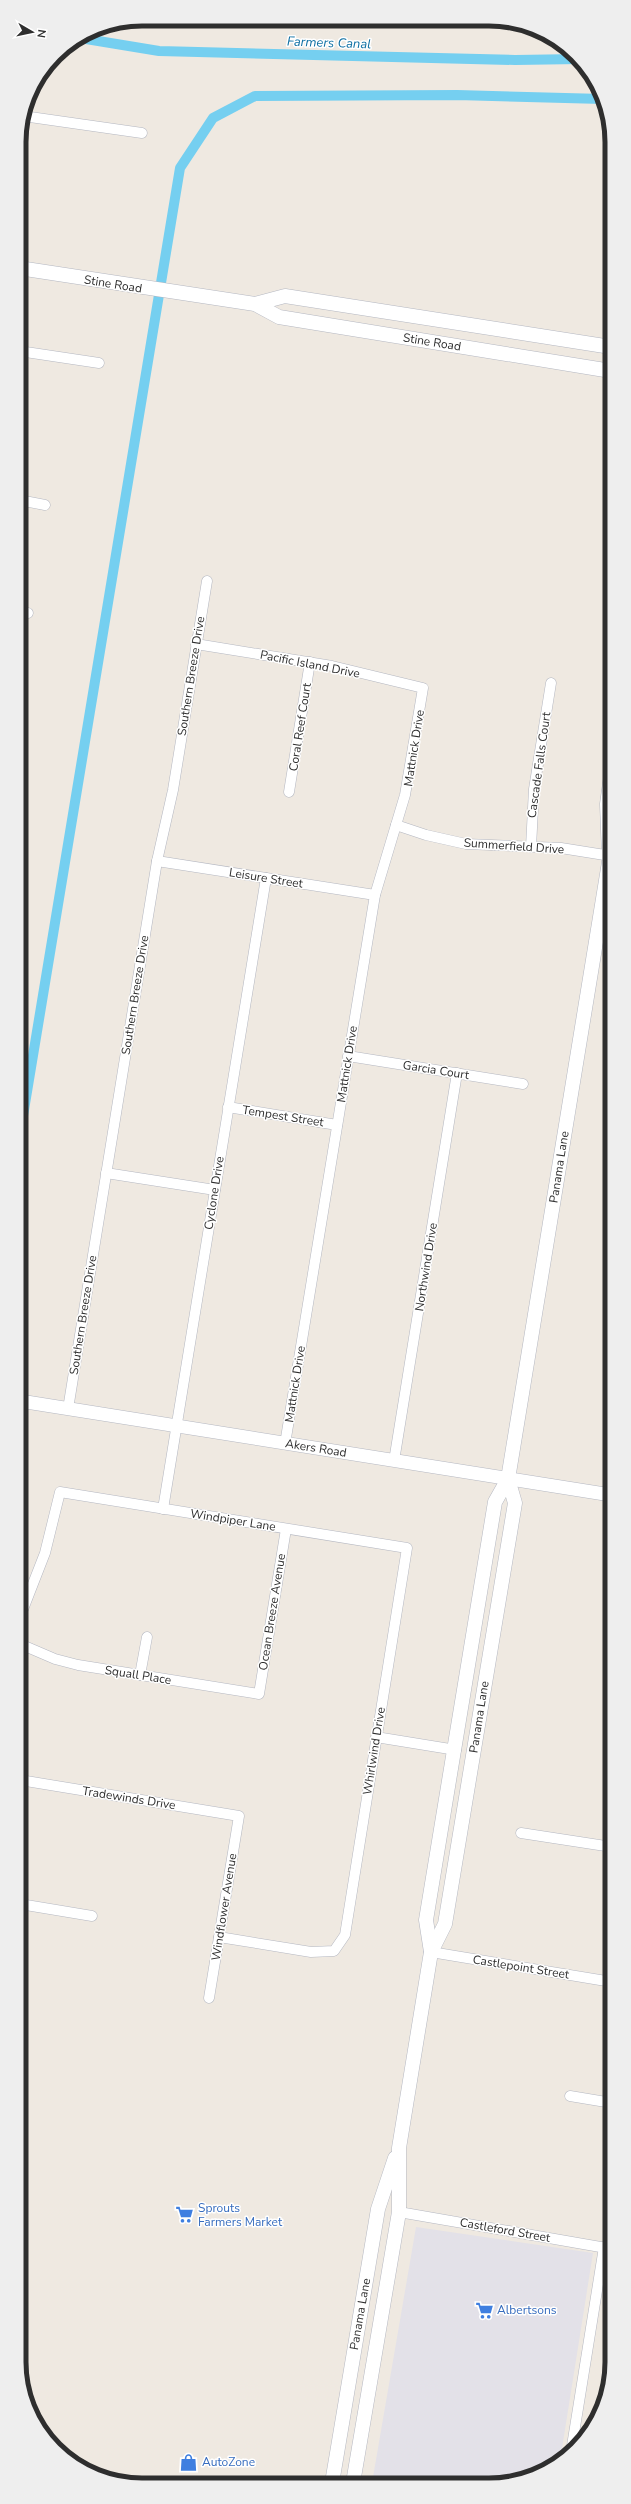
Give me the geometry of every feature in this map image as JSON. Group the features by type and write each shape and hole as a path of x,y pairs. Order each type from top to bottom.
{"main road":[{"name":"Stine Road","path":"26,269 205,298 255,304 280,317 605,370"},
{"name":"Stine Road","path":"255,304 285,296 605,346"},
{"name":"Panama Lane","path":"431,1952 426,1920 456,1750 495,1502 508,1479 605,890"},
{"name":"Panama Lane","path":"333,2478 378,2209 397,2155 431,1952 445,1924 515,1503 508,1479"},
{"path":"456,1750 462,1761 461,1829"},
{"path":"397,2155 392,2202 399,2212"},
{"name":"Panama Lane","path":"354,2478 399,2212"}],"street":[{"path":"29,117 142,133"},
{"path":"26,352 99,363"},
{"path":"26,501 45,505"},
{"name":"Southern Breeze Drive","path":"68,1409 157,861 172,790 207,581"},
{"name":"Pacific Island Drive","path":"196,644 310,662 423,688"},
{"name":"Coral Reef Court","path":"289,792 310,662"},
{"name":"Cascade Falls Court","path":"531,848 534,789 551,683"},
{"name":"Mattnick Drive","path":"285,1444 374,895 406,795 423,688"},
{"name":"Summerfield Drive","path":"396,825 426,835 466,844 531,848 561,848 605,853"},
{"name":"Leisure Street","path":"157,861 374,895"},
{"name":"Cyclone Drive","path":"163,1509 266,878"},
{"name":"Garcia Court","path":"348,1056 523,1084"},
{"name":"Northwind Drive","path":"394,1461 457,1073"},
{"name":"Tempest Street","path":"228,1107 337,1125"},
{"path":"106,1172 215,1190"},
{"name":"Akers Road","path":"26,1402 605,1494"},
{"name":"Windpiper Lane","path":"26,1602 45,1553 60,1492 407,1548"},
{"name":"Ocean Breeze Avenue","path":"258,1694 286,1529"},
{"name":"Whirlwind Drive","path":"219,1937 311,1952 334,1951 345,1935 407,1548"},
{"path":"140,1675 147,1637"},
{"name":"Squall Place","path":"26,1647 55,1659 78,1665 258,1694"},
{"path":"376,1737 456,1750"},
{"name":"Tradewinds Drive","path":"26,1781 239,1816"},
{"name":"Windflower Avenue","path":"209,1998 239,1816"},
{"path":"521,1833 605,1846"},
{"path":"26,1905 92,1916"},
{"name":"Castlepoint Street","path":"431,1952 605,1981"},
{"path":"570,2096 605,2102"},
{"name":"Castleford Street","path":"399,2212 605,2247"},
{"path":"573,2442 605,2265"}],"shaded area":[{"path":"416,2227 593,2253 561,2453 540,2466 526,2472 504,2477 373,2478"}],"waterway":[{"name":"Farmers Canal","path":"89,39 159,51 515,60 570,59"},
{"path":"26,1098 180,168 213,118 255,96 457,95 597,99"}],"place":[{"name":"Sprouts Farmers Market","path":"185,2215"},
{"name":"Albertsons","path":"484,2310"},
{"name":"AutoZone","path":"189,2462"}]}
